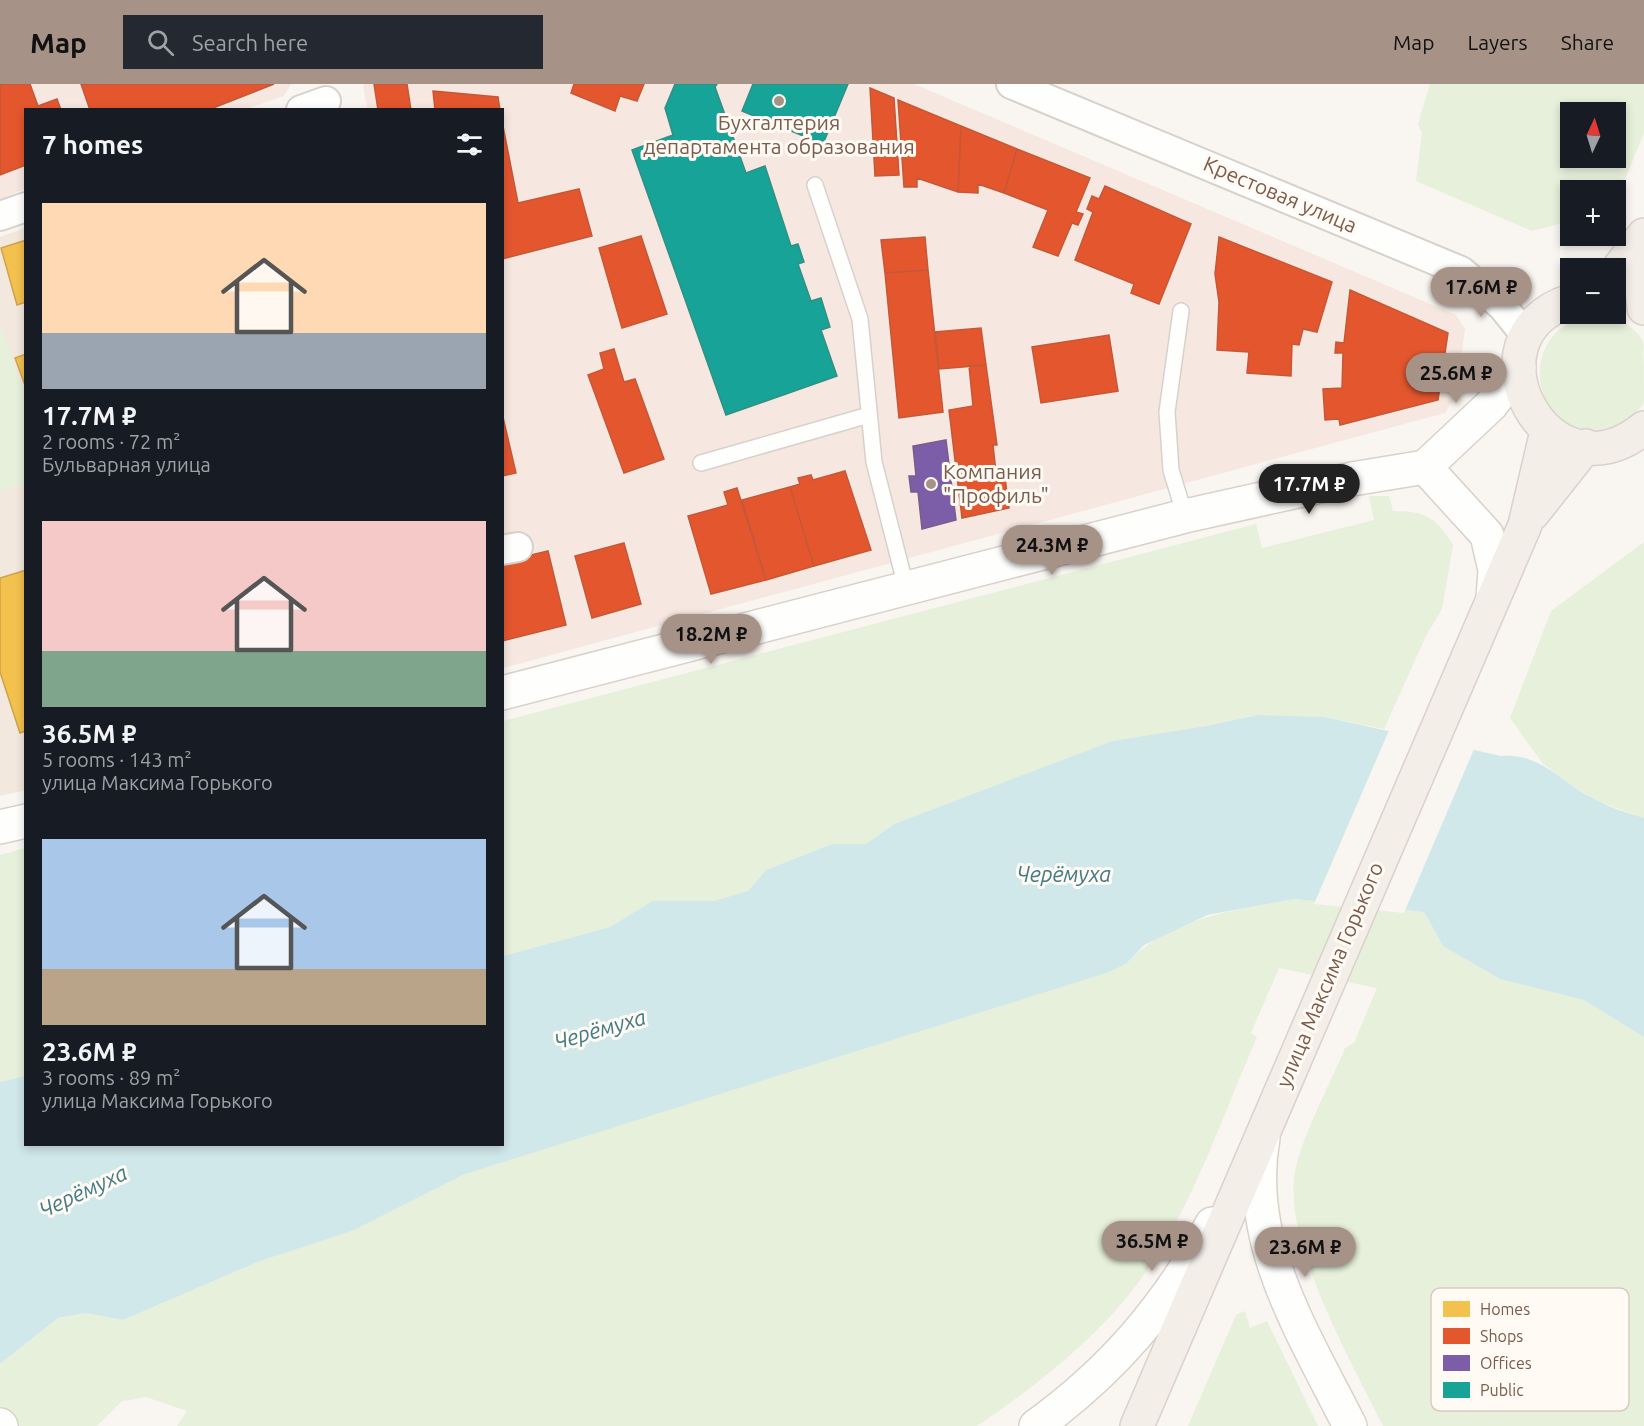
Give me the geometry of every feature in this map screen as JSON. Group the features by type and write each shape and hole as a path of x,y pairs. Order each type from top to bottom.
{"main road":[{"path":"1626,259 1644,235"},
{"path":"1644,253 1642,287 1644,308"},
{"path":"1626,305 1644,316"},
{"path":"1560,307 1544,316 1523,352 1522,396 1532,415 1547,431 1565,442 1586,447 1614,444 1642,431"},
{"path":"1525,525 1547,431"},
{"path":"1525,525 1550,489 1586,447"},
{"name":"улица Максима Горького","path":"1137,1426 1525,525"}],"street":[{"name":"Крестовая улица","path":"1011,84 1461,271 1502,306 1523,352"},
{"path":"0,216 24,208"},
{"path":"504,692 1185,516 1352,479 1425,467 1491,405 1523,352"},
{"path":"1425,467 1486,535 1496,570 1493,598"},
{"path":"0,827 24,821"},
{"path":"1036,1426 1104,1372 1160,1305 1204,1238 1267,1122"},
{"path":"1267,1122 1260,1151 1260,1171 1263,1225 1269,1254 1282,1290 1350,1426"}],"lane":[{"path":"815,185 860,319 874,462 906,587"},
{"path":"1181,310 1167,412 1171,470 1185,516"},
{"path":"701,463 869,415"}],"shaded area":[{"path":"0,84 291,84 284,96 249,108 24,108 24,189 0,199"},
{"path":"363,84 914,84 1456,315 1465,329 1456,396 1445,413 504,668 504,108 367,108"},
{"path":"24,228 24,790 0,796 0,237"}],"green space":[{"path":"1430,84 1644,84 1644,133 1625,180 1560,180 1560,224 1532,231 1416,181 1422,133 1418,124"},
{"path":"0,324 24,392 24,484 0,491"},
{"path":"1626,324 1639,335 1643,342 1644,403 1636,413 1615,426 1602,429 1578,428 1559,417 1546,401 1540,381 1541,360 1550,341 1566,325"},
{"path":"1369,496 1389,496 1393,511 1422,514 1441,528 1453,545 1442,609 1426,636 1384,729 1325,717 1258,715 1112,741 894,824 866,844 832,844 766,870 748,891 715,901 652,901 610,927 504,956 504,721 1256,524 1262,548 1374,520"},
{"path":"1644,542 1644,818 1594,800 1543,764 1510,718 1551,611"},
{"path":"24,848 24,1076 0,1082 0,855"},
{"path":"1294,899 1424,912 1443,946 1500,979 1584,1000 1644,1037 1644,1426 1383,1426 1339,1339 1311,1271 1295,1208 1294,1180 1301,1149 1315,1114 1345,1048 1354,1043 1377,988 1279,968 1251,1033 1257,1037 1212,1146 1159,1252 1122,1303 1078,1348 1029,1389 977,1426 177,1426 187,1411 146,1397 122,1401 97,1426 0,1426 0,1364 58,1318 85,1313 123,1320 260,1261 352,1231 465,1174 1127,963 1144,947 1183,925 1249,907"},
{"path":"1245,1311 1250,1328 1267,1321 1318,1426 1188,1426 1236,1315"}],"water":[{"name":"Черёмуха","path":"1258,715 1325,717 1501,756 1515,756 1540,764 1596,800 1644,818 1644,1037 1584,1000 1500,979 1443,946 1424,912 1294,899 1207,915 1144,945 1127,963 1109,972 465,1174 352,1231 260,1261 123,1320 85,1313 58,1318 0,1364 0,1082 24,1076 24,1146 504,1146 504,956 610,927 652,901 714,901 748,891 766,870 832,844 866,844 894,824 1112,741"}],"pier":[{"path":"1390,728 1475,747 1404,913 1314,904"}],"building: Homes":[{"path":"24,241 24,303 17,305 1,248"},
{"path":"24,355 24,383 15,358"},
{"path":"24,571 24,732 20,733 0,672 0,578"}],"building: Shops":[{"path":"0,84 30,84 38,106 57,99 60,108 24,108 24,166 0,175"},
{"path":"81,84 274,84 213,108 89,108"},
{"path":"374,84 407,84 411,108 378,108"},
{"path":"574,84 644,84 637,101 620,96 615,111 571,93"},
{"path":"870,88 894,98 899,175 875,176"},
{"path":"433,91 498,97 500,108 435,108"},
{"path":"898,100 961,126 958,192 917,178 917,187 904,187"},
{"path":"961,126 1017,149 1004,193 978,184 978,193 958,192"},
{"path":"504,131 518,203 579,189 592,236 504,258"},
{"path":"1017,149 1090,178 1076,212 1083,214 1078,225 1072,223 1058,256 1033,247 1048,210 1004,193"},
{"path":"1105,186 1191,224 1159,304 1131,293 1134,284 1075,260 1093,212 1087,209 1092,196 1099,199"},
{"path":"641,236 667,314 622,328 599,248"},
{"path":"925,237 928,270 885,273 881,240"},
{"path":"1219,237 1332,282 1317,332 1303,329 1299,345 1292,344 1291,376 1247,373 1249,352 1217,350 1219,302 1215,274"},
{"path":"928,270 943,412 899,418 885,273"},
{"path":"1350,290 1448,333 1438,400 1340,425 1339,419 1325,420 1323,389 1342,388 1343,353 1335,353 1336,342 1344,343"},
{"path":"981,328 986,365 939,369 935,332"},
{"path":"1109,335 1118,391 1041,403 1032,347"},
{"path":"614,349 624,382 635,379 664,459 624,473 588,375 604,369 600,353"},
{"path":"986,365 997,445 993,445 996,472 1004,470 1009,508 962,518 949,410 973,406 969,366"},
{"path":"504,422 516,473 504,476"},
{"path":"845,471 871,550 814,566 790,487 800,484 798,478 811,475 813,480"},
{"path":"790,487 814,566 766,580 742,500"},
{"path":"737,488 766,580 711,594 688,516 728,505 724,492"},
{"path":"624,543 641,604 592,618 575,556"},
{"path":"548,551 566,625 504,640 504,562"}],"building: Offices":[{"name":"Компания \"Профиль\"","path":"946,440 956,520 922,529 918,492 911,492 909,476 916,476 913,446"}],"building: Public":[{"path":"675,84 717,84 715,87 746,173 765,166 791,246 798,244 804,262 798,264 811,301 821,298 830,327 821,330 837,376 726,415 632,150 673,135 665,108"},
{"path":"753,84 848,84 823,144 742,111"}],"place":[{"name":"Бухгалтерия департамента образования","path":"779,101"},
{"name":"Компания \"Профиль\"","path":"931,484"}]}
